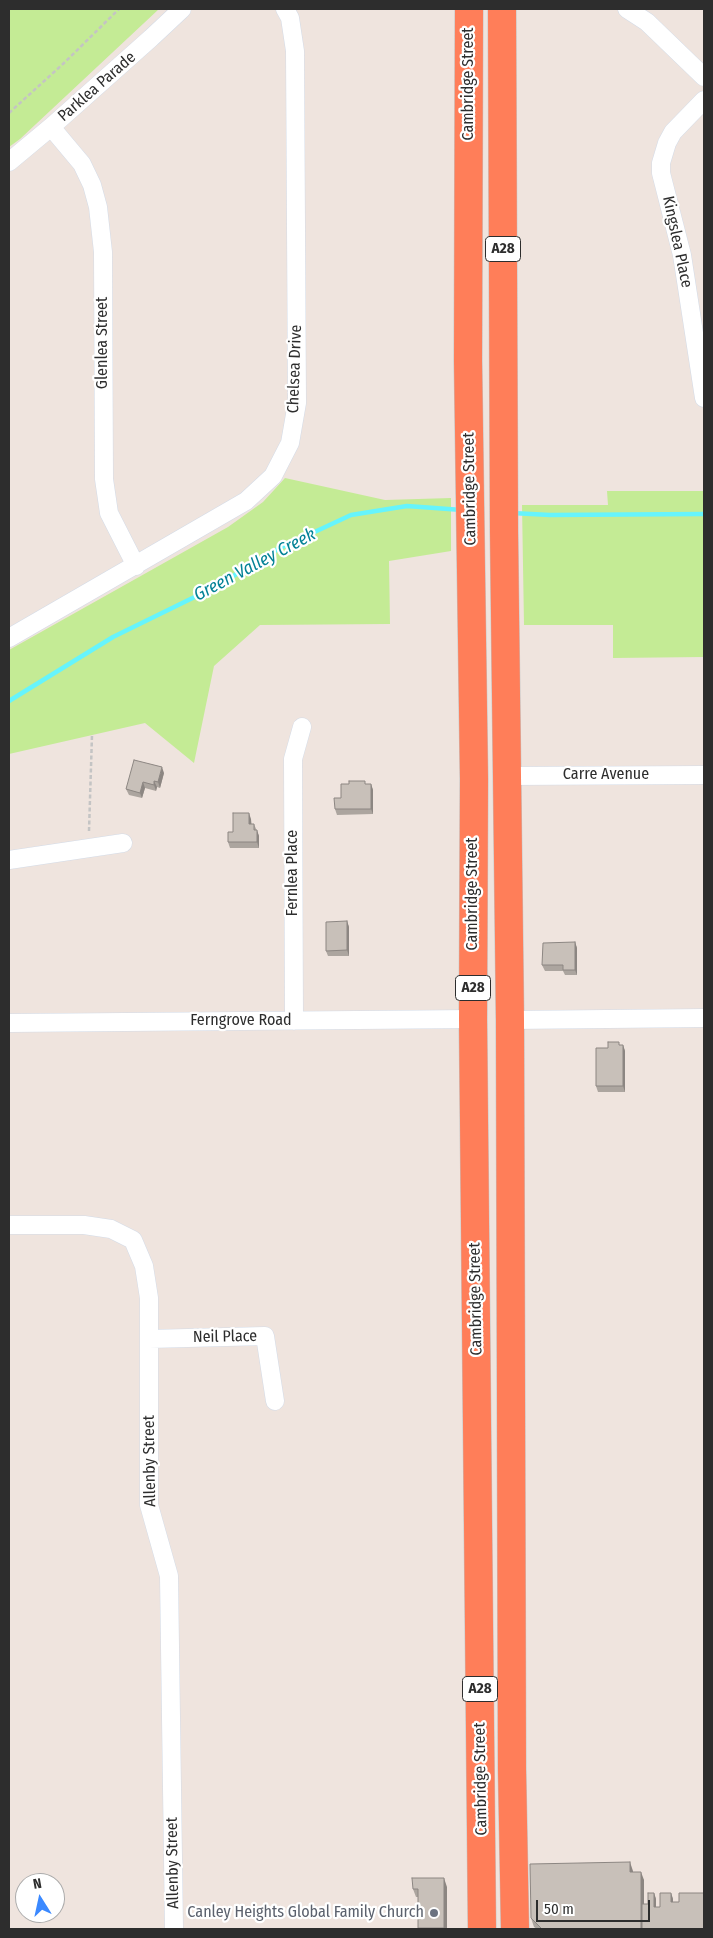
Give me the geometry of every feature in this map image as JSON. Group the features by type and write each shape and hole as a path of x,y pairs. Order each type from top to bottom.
{"highway":[{"name":"Cambridge Street","path":"469,9 468,361 474,778 473,1019 482,1929"},
{"name":"Cambridge Street","path":"502,9 503,490 508,776 512,1750 515,1929"}],"street":[{"name":"Parklea Parade","path":"9,162 51,127 182,9"},
{"name":"Chelsea Drive","path":"9,638 246,501 273,476 290,443 297,403 295,51 290,18 285,9"},
{"path":"626,9 647,22 704,76"},
{"name":"Kingslea Place","path":"704,100 673,132 667,142 660,162 661,173 682,255 704,398"},
{"name":"Glenlea Street","path":"51,127 82,164 98,207 103,252 104,480 109,513 136,566"},
{"name":"Fernlea Place","path":"294,1021 293,759 302,727"},
{"name":"Carre Avenue","path":"508,776 704,775"},
{"path":"9,860 123,843"},
{"path":"510,1020 704,1018"},
{"name":"Ferngrove Road","path":"9,1023 473,1019"},
{"name":"Allenby Street","path":"9,1225 84,1225 111,1229 133,1240 144,1266 149,1298 149,1505 169,1576 174,1929"},
{"name":"Neil Place","path":"149,1339 265,1336 274,1401"}],"path":[{"path":"9,113 119,9"},
{"path":"89,848 92,735"}],"green space":[{"path":"9,9 159,9 20,139 9,147"},
{"path":"285,478 385,500 451,498 451,551 389,561 390,624 260,625 214,666 194,763 145,723 9,754 9,650 228,527 263,502"},
{"path":"607,491 704,491 704,657 613,658 613,625 524,625 522,505 608,505"}],"building":[{"path":"134,760 162,767 158,782 154,781 154,785 143,782 140,793 126,789"},
{"path":"349,781 365,781 365,784 371,784 371,809 335,809 334,798 341,798 341,784 349,784"},
{"path":"233,813 249,813 249,824 254,824 254,830 257,830 257,842 228,842 228,832 233,832"},
{"path":"347,921 347,950 326,951 326,922"},
{"path":"575,942 575,970 563,970 563,965 542,965 543,943"},
{"path":"608,1042 619,1042 619,1045 623,1045 623,1086 596,1086 596,1048 608,1048"},
{"path":"630,1862 630,1872 641,1872 641,1929 542,1929 531,1918 530,1864"},
{"name":"Canley Heights Global Family Church","path":"412,1878 444,1878 444,1928 418,1928 418,1889 413,1889"},
{"path":"648,1893 654,1893 654,1907 660,1907 660,1893 671,1893 671,1902 679,1902 679,1893 704,1893 704,1929 642,1929 642,1904 648,1904"}],"waterway":[{"name":"Green Valley Creek","path":"9,701 113,637 215,587 278,549 351,515 407,506 462,510"},
{"name":"Green Valley Creek","path":"512,513 550,515 704,514"}],"place":[{"name":"Canley Heights Global Family Church","path":"434,1913"}]}
